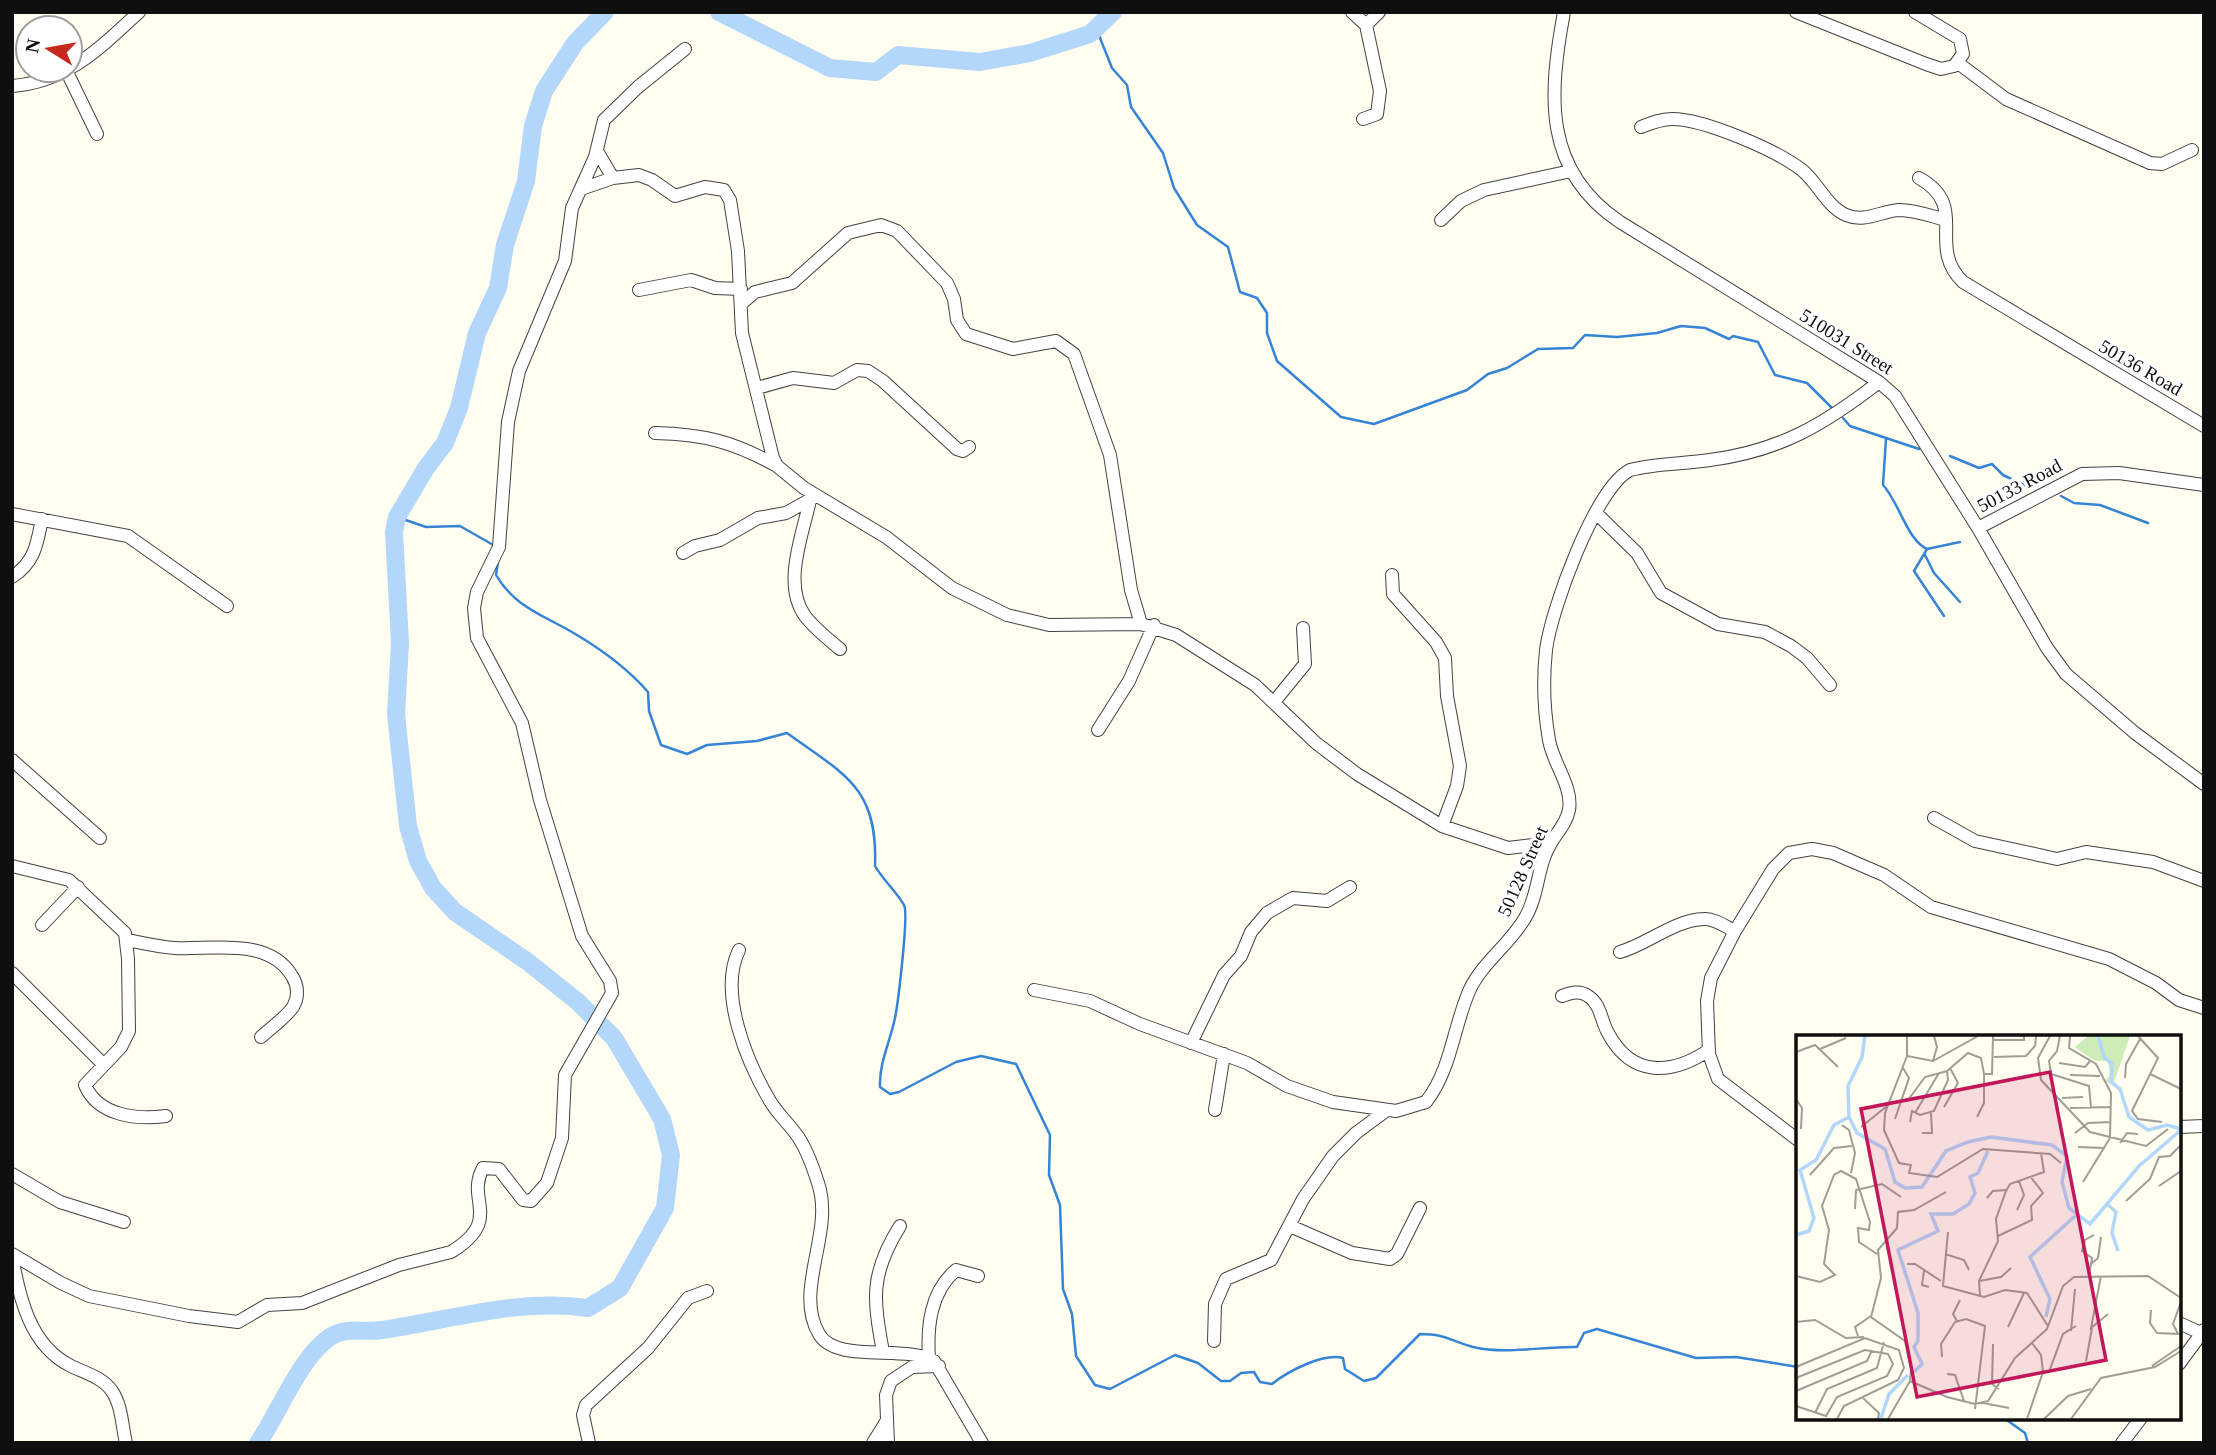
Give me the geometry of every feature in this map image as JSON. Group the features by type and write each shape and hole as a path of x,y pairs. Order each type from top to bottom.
{"street":[{"path":"84,61 139,12"},
{"path":"1352,12 1366,25 1381,100 1377,114 1363,119"},
{"path":"1366,25 1379,12"},
{"name":"510031 Street","path":"1564,12 1553,86 1557,129 1571,171 1588,197 1604,212 1879,382 1895,396 1978,528 2047,648 2066,674 2136,734 2204,784"},
{"path":"1796,12 1926,64 1948,69 1958,62 1963,54 1960,39 1915,12"},
{"path":"12,1254 89,1296 189,1316 238,1322 267,1305 302,1303 356,1280 457,1248 480,1223 478,1177 483,1168 499,1169 523,1200 531,1201 547,1183 562,1138 565,1075 612,993 610,981 582,936 540,800 522,723 477,638 473,616 477,592 499,547 508,422 513,392 519,371 565,261 572,208 597,151 600,131 611,111 685,49"},
{"path":"1958,62 2006,99 2150,163 2162,164 2192,150"},
{"path":"73,84 97,134"},
{"path":"1641,127 1662,120 1681,120 1743,141 1799,168 1816,183 1832,205 1849,216 1865,218 1903,210 1946,220"},
{"path":"597,151 613,178"},
{"path":"1441,220 1461,201 1484,190 1516,180 1556,177 1571,171"},
{"path":"581,189 631,175 646,176 674,196 705,187 724,190 730,200 738,251 742,333 777,466"},
{"name":"50136 Road","path":"1919,178 1939,192 1945,205 1945,244 1956,275 1978,293 2204,426"},
{"path":"741,304 755,292 792,283 848,233 881,225 897,231 947,283 954,299 957,320 966,334 1013,349 1056,341 1070,348 1078,362 1110,455 1131,590 1147,624 1129,681 1098,730"},
{"path":"639,290 691,280 715,288 741,289"},
{"path":"757,388 793,378 834,383 857,370 868,371 883,381 957,449 963,451 969,447"},
{"name":"50128 Street","path":"1034,990 1090,1001 1191,1044 1224,1054 1304,1093 1333,1102 1387,1110 1420,1107 1433,1094 1450,1056 1469,992 1477,976 1506,946 1526,917 1551,843 1564,825 1570,804 1549,740 1546,650 1562,589 1611,485 1630,470 1734,457 1779,445 1833,418 1879,382"},
{"path":"655,433 689,433 728,442 777,466 813,498 886,537 952,588 1007,615 1049,625 1147,624 1239,674 1274,702 1316,743 1357,774 1442,826 1508,848 1551,843"},
{"name":"50133 Road","path":"1978,528 2082,474 2119,473 2204,485"},
{"path":"683,553 695,546 720,540 752,520 786,513 813,498"},
{"path":"813,498 797,561 795,592 805,616 840,649"},
{"path":"1596,513 1637,553 1661,593 1718,624 1765,632 1791,646 1807,658 1830,685"},
{"path":"12,514 128,536 227,606"},
{"path":"12,577 33,558 42,519"},
{"path":"1392,575 1393,594 1436,642 1445,658 1447,696 1460,766 1457,786 1442,826"},
{"path":"1274,702 1305,664 1303,628"},
{"path":"12,760 100,838"},
{"path":"1934,818 1975,841 2057,859 2086,852 2153,862 2204,881"},
{"path":"1796,1138 1718,1079 1711,1065 1709,1050 1709,988 1735,931 1780,860 1789,853 1812,849 1833,853 1872,869 1931,907 2109,959 2156,983 2179,1000 2204,1008"},
{"path":"12,866 62,876 116,921 127,940 129,1031 124,1043 86,1082 89,1094 106,1108 137,1117 166,1116"},
{"path":"42,925 78,887"},
{"path":"1191,1044 1224,975 1241,956 1251,932 1267,913 1293,898 1327,901 1350,887"},
{"path":"1620,952 1645,944 1668,930 1704,919 1735,931"},
{"path":"127,940 176,948 237,948 255,951 281,963 295,979 296,999 292,1007 261,1037"},
{"path":"739,950 731,967 733,1010 769,1100 797,1135 819,1184 824,1207 810,1294 819,1334 836,1348 883,1352 934,1362"},
{"path":"12,973 103,1064"},
{"path":"1562,996 1578,992 1589,996 1597,1006 1612,1041 1629,1056 1652,1069 1672,1068 1709,1050"},
{"path":"1215,1110 1224,1054"},
{"path":"1214,1341 1214,1304 1220,1288 1233,1275 1271,1260 1304,1199 1339,1149 1387,1110"},
{"path":"2181,1127 2204,1126"},
{"path":"12,1174 60,1202 124,1222"},
{"path":"1290,1226 1352,1253 1390,1259 1397,1254 1420,1208"},
{"path":"883,1352 877,1317 877,1273 880,1260 900,1226"},
{"path":"12,1254 21,1299 40,1340 57,1358 108,1386 121,1413 126,1443"},
{"path":"978,1276 956,1270 948,1277 933,1306 927,1326 934,1362 982,1443"},
{"path":"589,1443 583,1415 586,1405 648,1348 688,1297 707,1291"},
{"path":"2181,1324 2203,1331 2181,1361"},
{"path":"888,1443 886,1395 891,1381 912,1367 934,1362"},
{"path":"2122,1443 2139,1420"},
{"path":"873,1443 887,1422"}],"waterway":[{"path":"258,1443 300,1371 319,1346 330,1337 349,1331 375,1331 510,1308 588,1308 620,1288 665,1208 671,1155 662,1119 614,1038 578,1002 528,962 455,912 433,888 418,861 408,826 396,714 400,643 394,532 397,517 426,468 445,443 459,408 477,333 498,288 505,245 526,181 533,126 544,91 575,43 605,12"},
{"path":"719,12 830,68 876,72 898,55 980,62 1030,53 1090,34 1113,12"},
{"path":"1100,22 1100,38 1112,68 1127,85 1131,107 1163,153 1174,188 1197,225 1228,247 1240,292 1257,298 1267,313 1267,333 1277,361 1341,417 1374,424 1467,390 1488,374 1507,368 1538,349 1573,348 1585,335 1617,337 1657,333 1681,326 1705,328 1729,339 1733,336 1758,342 1775,375 1807,383 1834,410"},
{"path":"1843,418 1850,426 1919,449"},
{"path":"1886,439 1883,485 1914,538 1927,549 1960,542"},
{"path":"1950,456 1979,468 1992,464 2003,475 2028,487"},
{"path":"2061,496 2074,503 2100,505 2148,523"},
{"path":"397,517 426,527 460,526 495,546"},
{"path":"1927,549 1914,571 1944,616"},
{"path":"1925,555 1934,573 1960,602"},
{"path":"498,562 496,575 512,596 605,654 648,692 649,711 661,745 687,754 707,745 757,741 787,733 826,760 854,786 864,800 871,818 875,866 901,900 905,912 896,1009 883,1061 880,1087 890,1094 899,1092 956,1062 981,1056 1016,1064 1050,1135 1049,1175 1060,1205 1063,1289 1072,1314 1076,1356 1095,1385 1110,1389 1175,1355 1198,1363 1221,1381 1230,1381 1241,1373 1254,1372 1260,1382 1272,1384 1306,1364 1326,1358 1343,1358 1345,1369 1364,1381 1376,1378 1420,1334 1443,1337 1473,1347 1511,1350 1577,1347 1584,1333 1597,1329 1696,1358 1736,1357 1796,1367"},
{"path":"2007,1420 2025,1433 2028,1443"}]}
